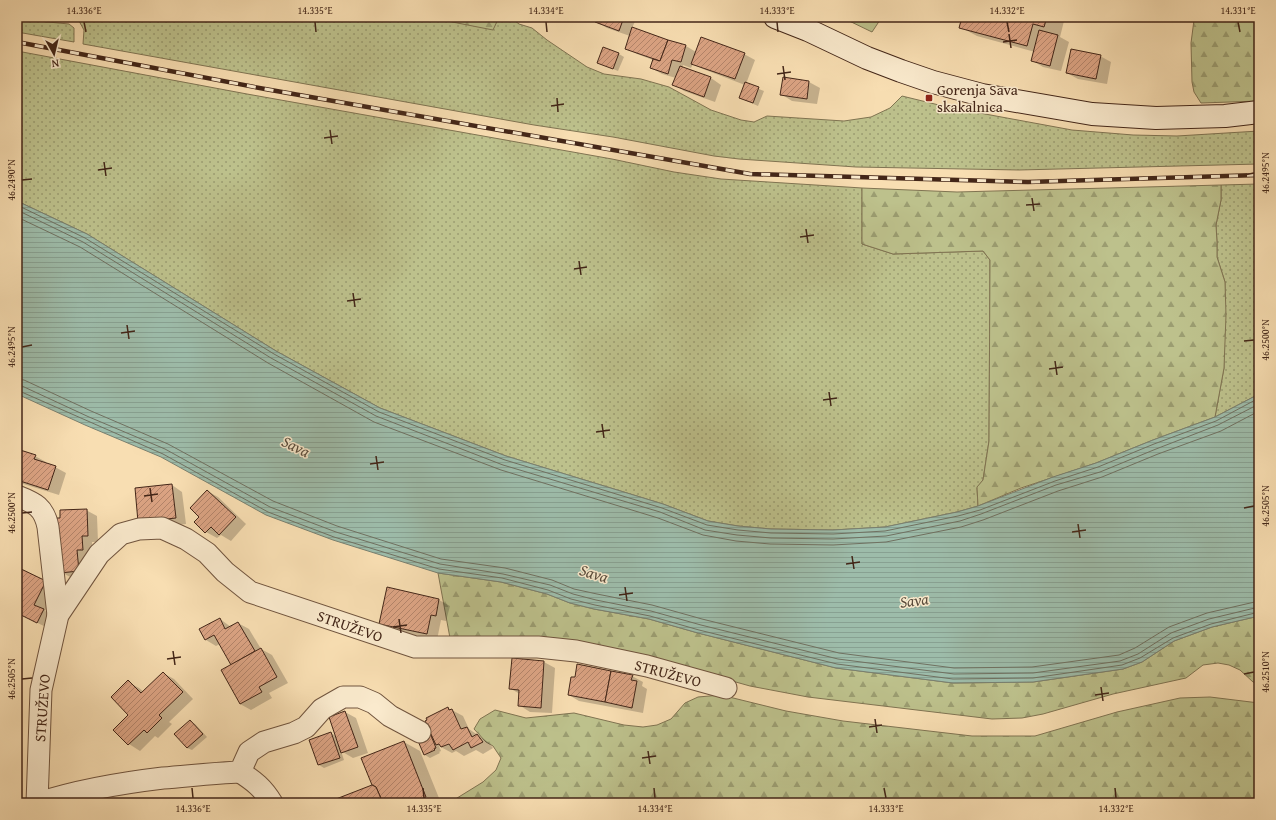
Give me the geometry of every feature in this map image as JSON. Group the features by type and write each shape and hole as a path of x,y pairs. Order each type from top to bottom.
{"street":[{"path":"775,17 808,30 867,58 901,71 933,82 982,95 1092,114 1156,118 1225,116 1259,112"},
{"name":"STRUŽEVO","path":"17,496 36,504 46,517 58,615"},
{"name":"STRUŽEVO","path":"240,772 212,773 121,783 61,796 38,803 41,690 58,615 98,554 121,534 139,529 162,528 186,539 207,553 225,572 250,592 415,647 538,647 576,651 647,666 726,688"},
{"path":"272,803 257,783 240,772 249,752 264,742 294,733 306,727 322,709 343,697 360,697 374,703 390,716 420,732"}],"green space":[{"path":"66,17 427,17 493,29 499,17 510,17 519,24 532,28 587,67 604,74 641,79 669,87 711,110 741,120 754,122 767,116 844,121 871,117 890,108 902,96 947,107 1072,130 1133,135 1177,136 1259,131 1259,164 1019,170 856,167 714,156 83,44 84,30 79,21"},
{"path":"427,17 499,17 493,30"},
{"path":"841,17 882,17 872,32"},
{"path":"1192,17 1259,17 1259,101 1201,103 1194,92 1192,82 1191,43 1194,20"},
{"path":"17,19 69,24 74,28 74,42 17,32"},
{"path":"17,51 247,94 612,159 674,172 721,179 862,188 862,244 893,254 983,251 990,260 989,441 983,480 977,488 978,506 957,512 885,527 833,530 771,529 738,526 708,521 663,504 506,456 380,408 276,351 87,234 17,201"},
{"path":"1259,184 1259,394 1215,417 1224,368 1225,282 1217,257 1216,225 1221,200 1221,185"},
{"path":"1221,185 1221,200 1216,225 1217,257 1225,282 1226,315 1224,368 1215,417 1096,463 1021,488 978,506 977,487 983,480 989,441 990,260 983,251 893,254 862,244 862,188 957,192"},
{"path":"438,573 501,582 547,594 570,603 649,619 836,668 953,683 1033,682 1123,669 1142,662 1174,641 1212,627 1259,616 1259,684 1253,682 1240,670 1229,665 1218,663 1203,665 1186,678 1113,694 1043,714 1022,718 992,719 808,697 750,686 693,670 450,638"},
{"path":"721,695 786,711 843,721 972,736 1035,736 1117,712 1180,698 1210,697 1259,703 1259,803 449,803 483,782 496,770 501,758 493,746 486,742 474,729 480,719 495,710 526,718 574,713 624,725 643,727 657,725 671,719 685,703 698,697"}],"water":[{"name":"Sava","path":"17,201 87,234 276,351 380,408 506,456 663,504 708,521 738,526 771,529 833,530 885,527 957,512 978,506 1053,477 1096,463 1215,417 1259,394 1259,616 1212,627 1174,641 1142,662 1123,669 1033,682 953,683 836,668 649,619 570,603 547,594 501,582 438,573 333,540 266,515 161,457 17,394"}],"building":[{"path":"597,17 624,17 619,31 595,22"},
{"path":"962,17 1047,17 1044,27 1033,24 1027,46 959,28"},
{"path":"632,27 668,40 660,61 625,49"},
{"path":"1039,30 1058,35 1050,66 1031,61"},
{"path":"701,37 745,53 735,79 691,64"},
{"path":"668,40 686,45 681,62 672,60 668,74 650,68 653,59 660,61"},
{"path":"603,47 619,53 613,69 597,63"},
{"path":"1071,49 1101,55 1096,79 1066,73"},
{"path":"680,66 711,77 704,97 672,85"},
{"path":"783,77 809,81 807,99 780,95"},
{"path":"745,82 759,87 753,103 739,98"},
{"path":"17,449 36,455 34,459 56,466 48,490 17,480"},
{"path":"172,484 176,518 138,522 135,488"},
{"path":"207,490 236,517 219,535 211,527 205,533 194,522 199,517 190,508"},
{"path":"87,509 88,536 82,536 83,550 77,550 79,571 60,573 56,518 60,518 60,510"},
{"path":"17,567 46,581 34,605 44,609 37,623 17,613"},
{"path":"387,587 439,599 436,616 431,615 427,634 379,624"},
{"path":"220,618 225,629 238,622 255,651 231,665 214,635 205,640 199,629"},
{"path":"261,648 277,677 259,687 262,692 240,704 221,670"},
{"path":"512,658 544,661 541,708 518,706 519,690 509,689"},
{"path":"577,664 611,671 605,702 568,695 571,677 575,677"},
{"path":"611,671 633,675 631,680 637,681 632,708 605,702"},
{"path":"163,672 183,692 159,715 162,718 147,733 144,730 128,745 113,730 128,715 111,697 128,680 141,693"},
{"path":"448,707 449,710 452,709 461,729 467,727 472,737 477,734 483,742 471,748 468,742 453,750 449,744 441,747 439,744 436,745 425,721 427,720 426,718"},
{"path":"345,711 358,747 341,753 329,717"},
{"path":"190,720 203,734 187,748 174,734"},
{"path":"331,732 340,758 318,765 309,740"},
{"path":"430,733 436,748 434,749 435,750 424,755 418,741"},
{"path":"404,741 426,797 411,803 383,803 376,787 372,785 361,758"},
{"path":"372,785 376,787 383,803 328,803 336,799"}],"railway":[{"path":"17,42 265,89 750,174 1028,182 1259,175"}],"place":[{"name":"Gorenja Sava skakalnica","path":"929,98"}]}
